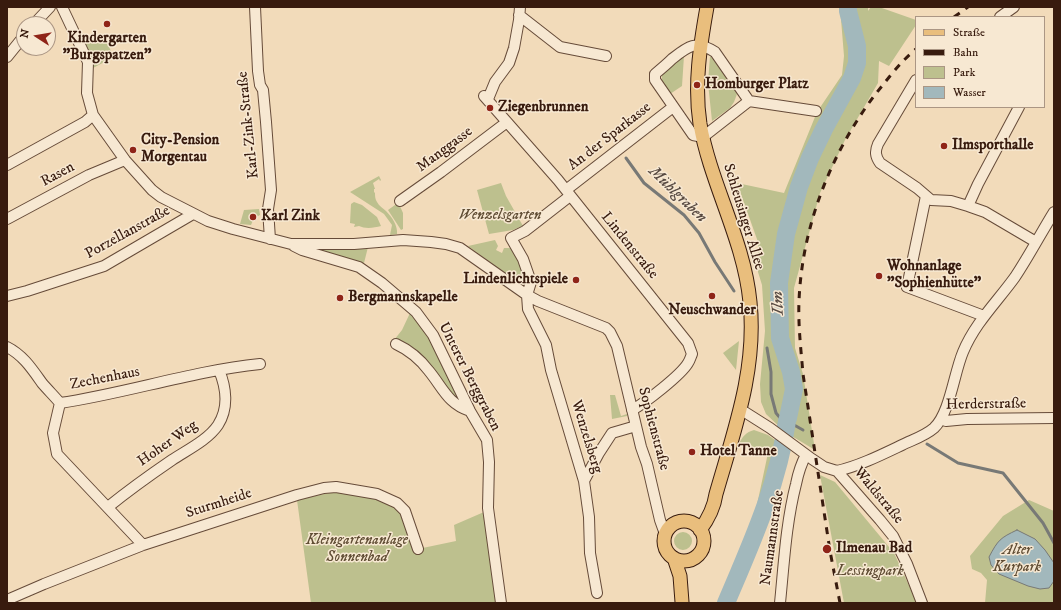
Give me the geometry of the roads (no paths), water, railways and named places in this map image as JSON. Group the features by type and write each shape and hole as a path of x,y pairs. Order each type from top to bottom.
{"main road":[{"path":"703,138 697,95 700,45 706,7"},
{"name":"Schleusinger Allee","path":"696,526 711,514 715,503 716,494 747,382 752,327 750,301 742,261 703,138"},
{"path":"683,521 696,526 704,541 702,550 696,557 689,560 680,560 674,558 668,553 664,542 665,534 668,529 677,522 683,521"},
{"path":"674,558 680,576 682,603"},
{"path":"682,603 688,584 689,560"}],"street":[{"path":"42,16 50,7"},
{"path":"62,7 88,62 87,93 93,115 125,160 152,190 161,197 208,221 291,244 354,244 403,240 446,244 460,248 527,295"},
{"name":"Karl-Zink-Straße","path":"255,7 258,71 260,85 263,90 272,190 268,209 270,239"},
{"path":"1001,16 1014,7"},
{"path":"520,11 560,47 606,56"},
{"name":"Lindenstraße","path":"520,11 514,48 509,64 495,82 486,98 568,193 688,343 692,354 682,370 640,406 632,410"},
{"path":"749,100 703,138 693,135 655,80 655,74 686,48 700,45 715,52 749,100 816,111"},
{"path":"7,57 16,46"},
{"path":"915,82 878,144 876,158 880,163 917,188 931,200 951,201 985,212 1036,242"},
{"name":"An der Sparkasse","path":"527,295 531,282 523,259 511,238 525,231 568,193 673,107"},
{"path":"968,206 1018,108"},
{"path":"7,166 85,122 93,115"},
{"name":"Manggasse","path":"400,201 442,172 507,122"},
{"name":"Rasen","path":"7,219 89,175 125,160"},
{"path":"926,196 907,287 984,316"},
{"path":"941,419 963,352 973,333 984,316 1014,278 1054,212"},
{"name":"Porzellanstraße","path":"7,296 104,266 193,214"},
{"name":"Unterer Berggraben","path":"291,244 302,250 359,267 382,282 416,312 433,335 470,411 487,440 489,462 488,508 501,603"},
{"name":"Sophienstraße","path":"527,295 538,301 606,328 610,332 617,346 641,447 647,464 665,534"},
{"name":"Wenzelsberg","path":"527,295 528,309 546,345 551,370 584,481 589,517 590,553 597,593"},
{"path":"396,344 405,348 416,356 429,371 445,394 460,408 470,411"},
{"path":"7,347 20,356 32,368 43,384 60,402"},
{"name":"Zechenhaus","path":"143,545 57,454 53,433 60,402 85,399 218,370 260,364"},
{"name":"Hoher Weg","path":"108,507 134,486 207,437 218,425 224,410 226,398 224,382 218,370"},
{"name":"Waldstraße","path":"740,409 770,428 824,467 837,471 893,536 907,564 922,603"},
{"name":"Herderstraße","path":"837,471 846,469 924,435 934,428 941,419 946,421 967,419 1054,418"},
{"path":"584,481 598,453 612,432 636,426"},
{"name":"Naumannstraße","path":"780,603 790,508 799,472 806,455"},
{"name":"Sturmheide","path":"7,600 143,545 297,495 324,488 336,487 377,494 397,503 405,511 418,549"}],"water":[{"path":"1017,530 1035,539 1054,563 1054,581 1049,588 1040,589 1028,586 999,574 991,565 989,557 997,543 1007,535"}],"waterway":[{"name":"Ilm","path":"726,603 762,514 783,445 794,389 791,372 780,338 779,283 786,234 799,187 810,158 852,78 857,63 857,46 848,7"},
{"name":"Mühlgraben","path":"626,158 644,183 684,215 699,233 715,262 734,291"},
{"name":"Mühlgraben","path":"767,348 771,372 771,394 776,413 786,425"},
{"path":"787,421 803,430"},
{"path":"927,444 958,463 1003,473 1043,523 1054,543"}],"railway":[{"path":"955,16 968,7"},
{"path":"840,603 830,551 803,374 799,319 801,273 812,219 821,193 844,143 874,96 899,65 915,50"}],"place":[{"name":"Kindergarten \"Burgspatzen\"","path":"107,24"},
{"name":"Homburger Platz","path":"697,85"},
{"name":"Ziegenbrunnen","path":"490,108"},
{"name":"Ilmsporthalle","path":"944,146"},
{"name":"City-Pension Morgentau","path":"133,150"},
{"name":"Karl Zink","path":"253,217"},
{"name":"Wohnanlage \"Sophienhütte\"","path":"879,276"},
{"name":"Lindenlichtspiele","path":"576,280"},
{"name":"Neuschwander","path":"712,296"},
{"name":"Bergmannskapelle","path":"340,298"},
{"name":"Hotel Tanne","path":"692,452"},
{"name":"Ilmenau Bad","path":"827,549"}],"park label":[{"name":"Wenzelsgarten","path":"500,216"},
{"name":"Kleingartenanlage Sonnenbad","path":"357,550"},
{"name":"Alter Kurpark","path":"1017,560"},
{"name":"Lessingpark","path":"870,572"}]}
